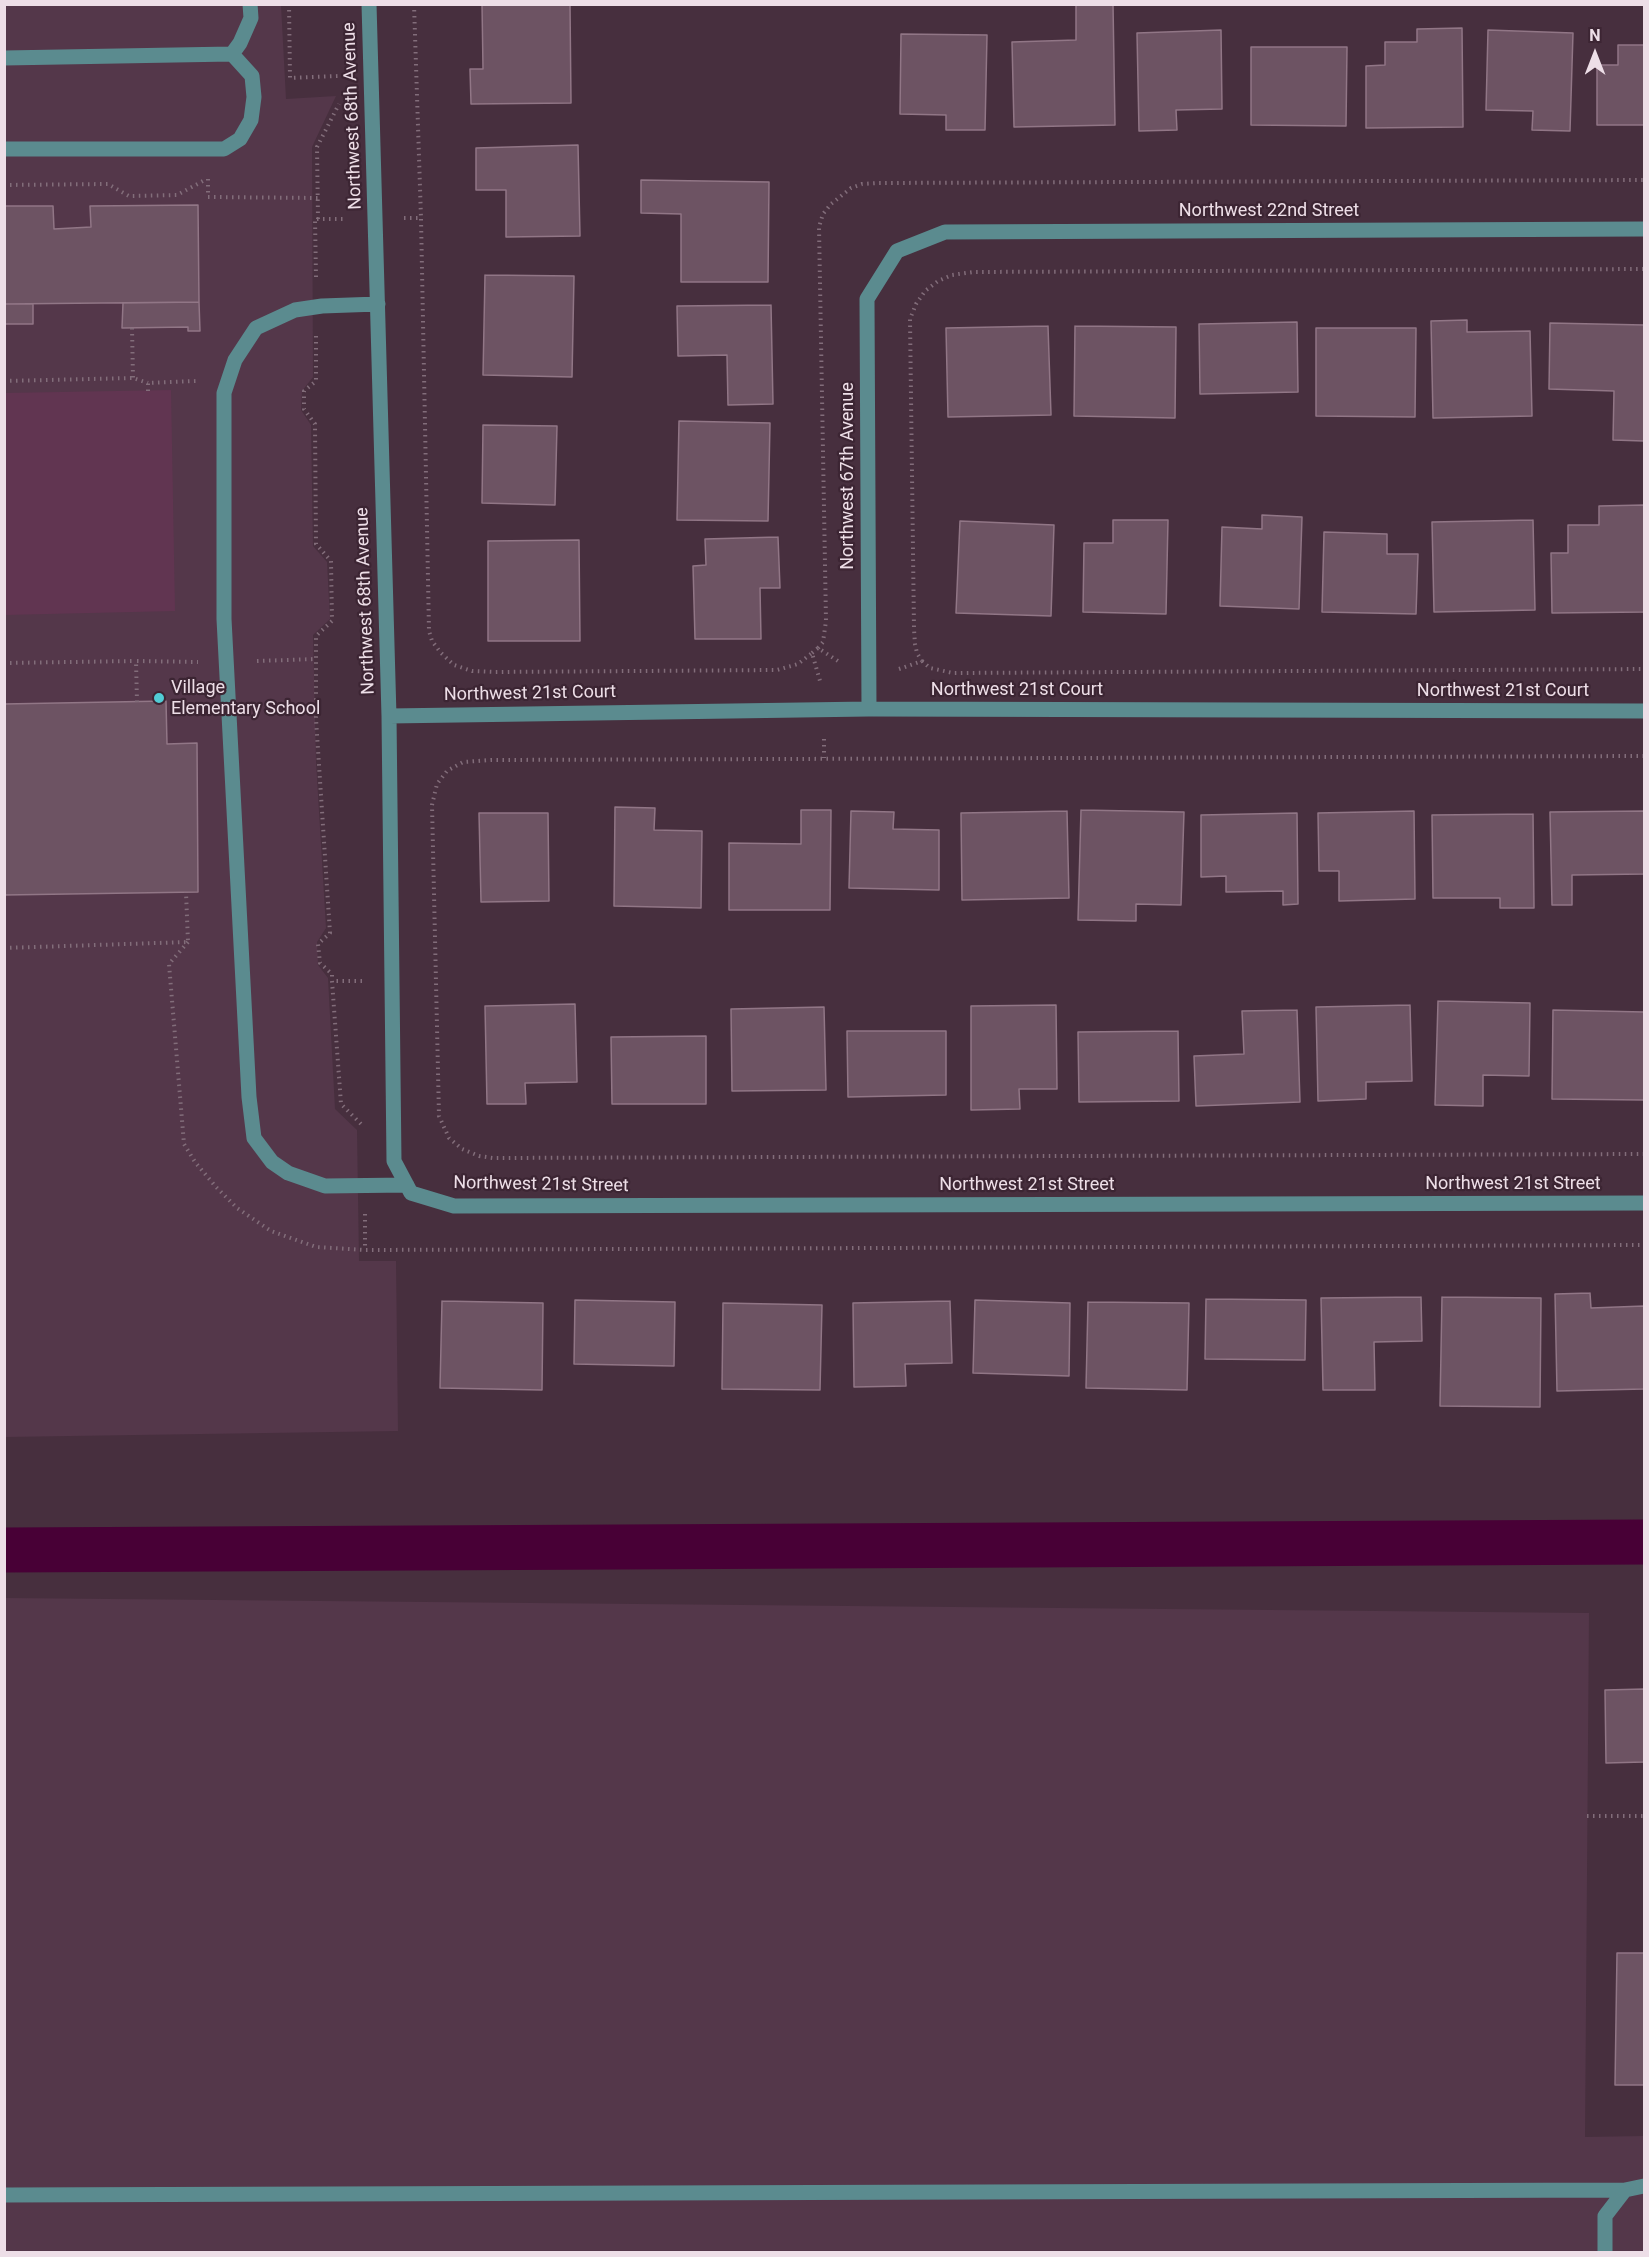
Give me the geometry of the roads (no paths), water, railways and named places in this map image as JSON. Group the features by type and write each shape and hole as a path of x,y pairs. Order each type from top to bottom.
{"street":[{"path":"232,54 240,43 251,18 250,4"},
{"name":"Northwest 68th Avenue","path":"369,4 389,716 394,1161 409,1189"},
{"path":"4,58 232,54 252,76 254,97 251,120 240,139 224,149 4,149"},
{"name":"Northwest 22nd Street","path":"897,251 945,232 1644,229"},
{"name":"Northwest 67th Avenue","path":"868,709 867,299 897,251"},
{"name":"Northwest 21st Street","path":"378,304 316,306 295,310 256,328 235,360 224,393 224,620 249,1097 255,1138 272,1162 288,1173 325,1186 409,1189 454,1206 1644,1203"},
{"name":"Northwest 21st Court","path":"389,716 868,709 1644,711"},
{"path":"4,2195 1625,2190 1644,2186"},
{"path":"1605,2253 1605,2216 1625,2190"}],"waterway":[{"path":"4,1550 1644,1542"}],"place":[{"name":"Village Elementary School","path":"159,698"}]}
